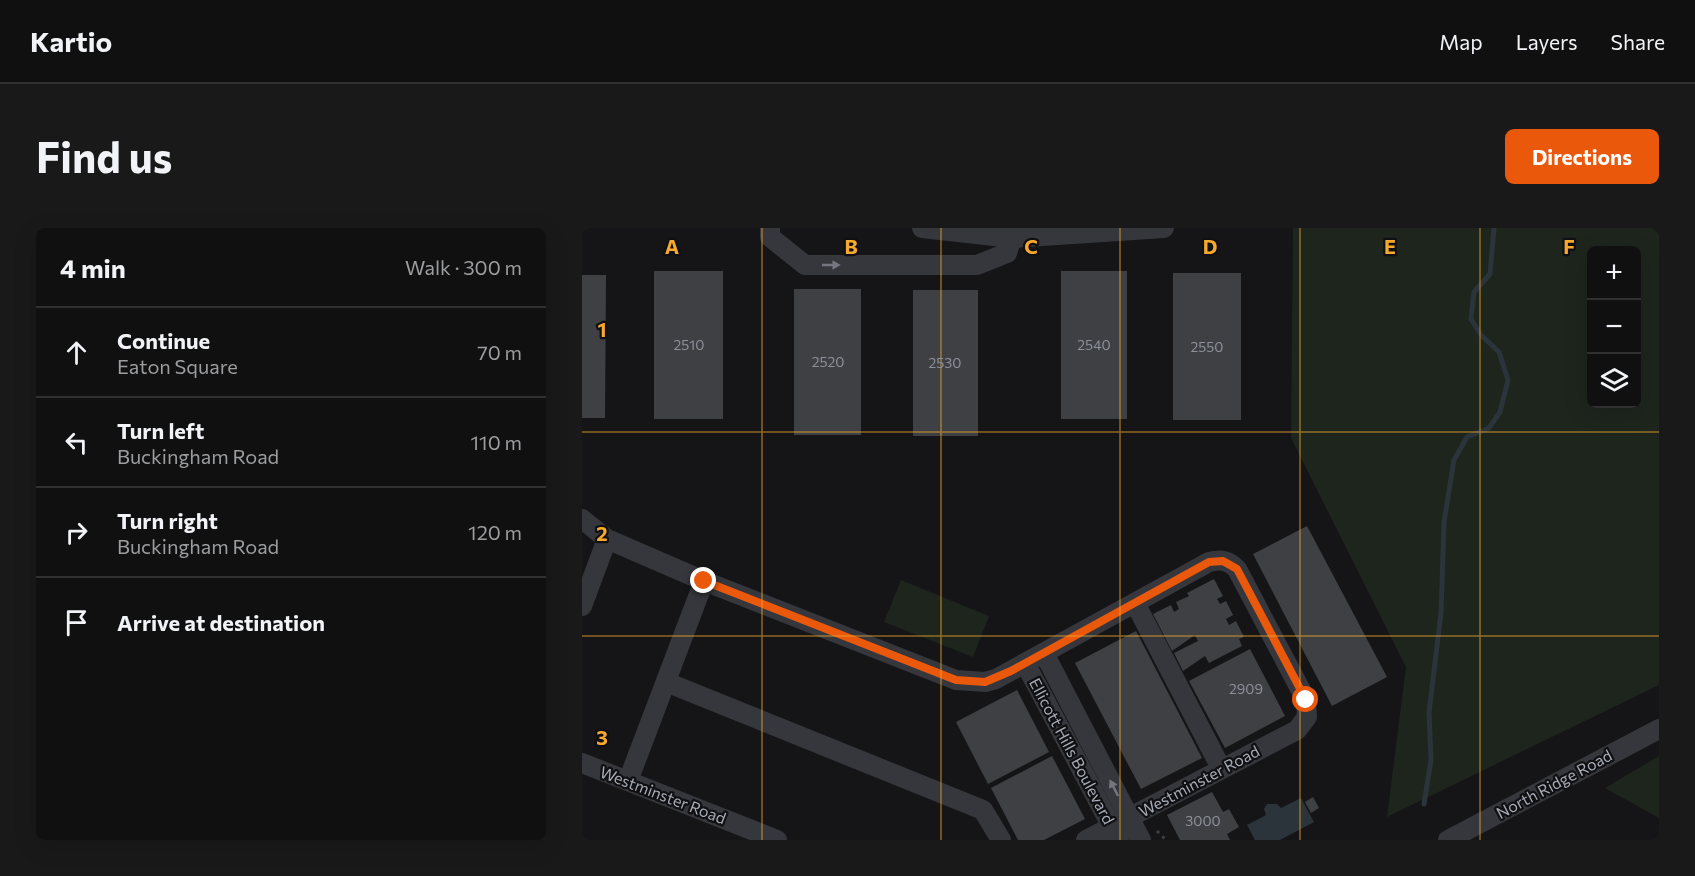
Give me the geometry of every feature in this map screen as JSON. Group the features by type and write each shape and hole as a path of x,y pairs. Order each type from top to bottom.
{"street":[{"path":"770,228 770,237 806,265 977,265 1007,253 1012,238"},
{"path":"922,228 1012,238 1164,228"},
{"path":"582,519 608,539 704,581 956,680 985,682 1044,653 1135,603 1221,768"},
{"path":"582,606 608,539"},
{"name":"Westminster Road","path":"1086,840 1128,832 1221,768 1297,729 1307,717 1306,700 1237,569 1223,561 1209,562 1135,603"},
{"path":"628,781 704,581"},
{"name":"Ellicott Hills Boulevard","path":"1044,653 1128,832"},
{"name":"Ellicott Hills Boulevard","path":"1025,663 1128,832"},
{"path":"666,682 983,810 1001,840"},
{"name":"North Ridge Road","path":"1448,840 1659,729"},
{"name":"Westminster Road","path":"582,763 777,840"},
{"path":"1128,832 1153,835 1158,840"}],"shaded area":[{"path":"1293,228 1659,228 1659,685 1387,817 1406,667 1291,438"},
{"path":"901,580 989,616 973,657 884,622"},
{"path":"1659,756 1659,818 1605,788"},
{"path":"1301,798 1314,822 1280,840 1255,840 1247,825 1266,815 1264,809 1267,804 1277,804 1281,808"}],"building":[{"path":"654,271 723,271 723,419 654,419"},
{"path":"1061,271 1127,271 1127,419 1061,419"},
{"path":"1173,273 1241,273 1241,420 1173,420"},
{"path":"582,275 606,275 605,418 582,418"},
{"path":"794,289 861,289 861,435 794,435"},
{"path":"913,290 978,290 978,436 913,436"},
{"path":"1307,526 1387,677 1332,706 1253,554"},
{"path":"1214,579 1223,596 1217,599 1220,604 1226,601 1233,615 1226,619 1229,625 1236,621 1244,637 1239,639 1242,646 1209,663 1205,656 1183,671 1174,653 1198,641 1195,635 1172,651 1153,614 1171,605 1174,612 1179,609 1176,602 1189,596 1187,593"},
{"path":"1136,631 1202,758 1141,789 1075,663"},
{"path":"1250,649 1285,716 1225,748 1189,681"},
{"path":"1017,690 1049,752 988,784 956,722"},
{"path":"1052,756 1085,819 1044,840 1018,840 991,788"},
{"path":"1212,792 1223,812 1229,809 1239,827 1227,834 1230,840 1180,840 1167,815"},
{"path":"1313,797 1319,808 1311,813 1305,802"}],"waterway":[{"path":"1424,804 1431,760 1429,712 1441,613 1444,522 1454,460 1467,437 1489,428 1500,412 1508,380 1499,352 1481,335 1471,319 1474,292 1490,274 1494,228"}],"route":[{"path":"704,581 956,680 985,682 1011,671 1209,562 1223,561 1231,563 1237,569 1306,700"}]}
